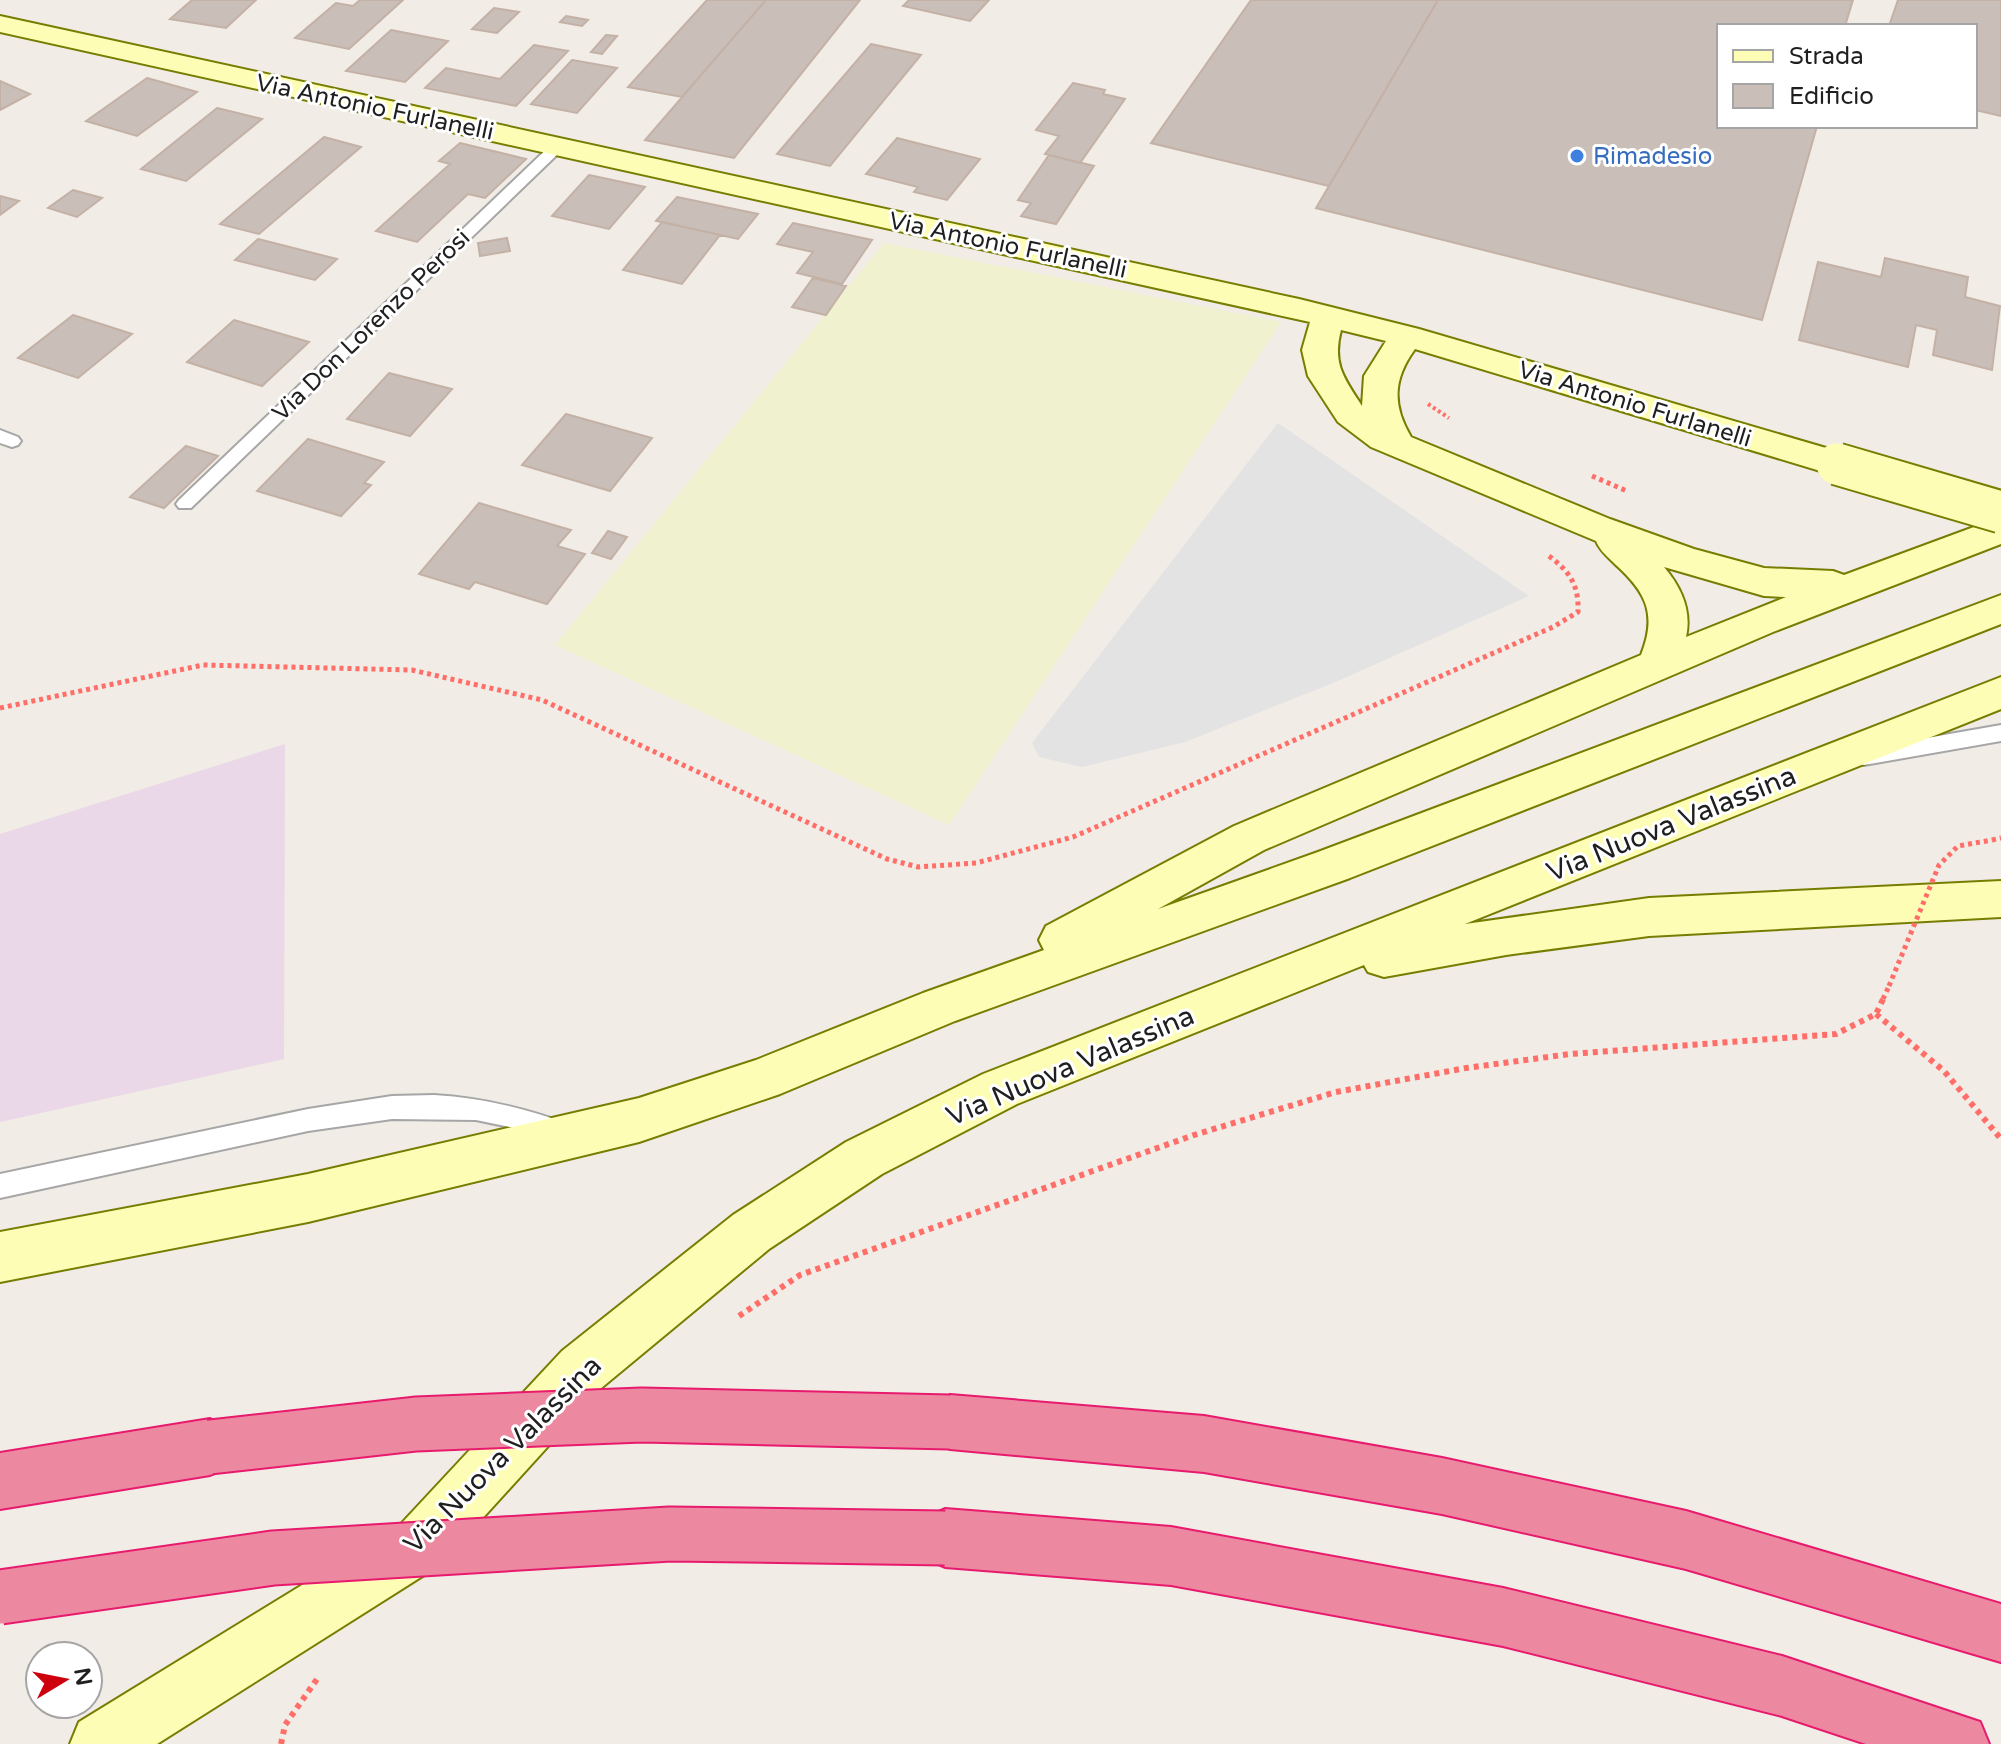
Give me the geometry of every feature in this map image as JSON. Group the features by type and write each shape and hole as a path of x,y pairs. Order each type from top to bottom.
{"highway":[{"path":"0,1481 210,1447 416,1424 612,1416 950,1422 1204,1444 1442,1486 1686,1540 2001,1633"},
{"path":"0,1597 273,1558 368,1552 670,1534 945,1538 1171,1556 1503,1617 1782,1686 1958,1744"}],"main road":[{"name":"Via Antonio Furlanelli","path":"1,25 1328,316 1407,336 2001,512"},
{"path":"1328,316 1319,350 1332,390 1350,414 1364,426 1398,445 1597,528 1684,560 1764,582 1851,585"},
{"path":"1398,445 1383,415 1377,384 1385,366 1407,336"},
{"path":"1597,528 1641,564 1660,585 1668,609 1669,640 1656,668"},
{"path":"939,1007 1249,838 1851,585 2001,530"},
{"path":"0,1257 308,1198 639,1120 763,1079 939,1007 1334,865 2001,609"},
{"name":"Via Nuova Valassina","path":"101,1744 420,1545 581,1370 751,1232 864,1158 1000,1089 2001,692"},
{"path":"1298,971 1551,929 1649,917 2001,899"}],"lane":[{"name":"Via Don Lorenzo Perosi","path":"185,504 558,146"},
{"path":"1820,764 2001,733"},
{"path":"0,1186 370,1108 444,1106 493,1112 528,1118 571,1136"}],"path":[{"path":"1377,384 1423,386 1423,400 1445,417 1460,423"},
{"path":"1592,476 1636,494"},
{"path":"0,708 203,665 412,670 542,700 887,859 918,867 976,863 1073,837 1553,627 1578,612 1580,589 1568,570 1547,554"},
{"path":"729,1323 800,1275 1194,1135 1336,1092 1466,1068 1570,1054 1836,1034 1876,1014 1939,865 1958,846 2001,838"},
{"path":"1876,1014 1920,1044 1967,1093 2001,1139"},
{"path":"281,1744 285,1725 319,1677"}],"shaded area":[{"path":"1278,423 1529,596 1333,683 1185,742 1082,767 1039,757 1032,743"},
{"path":"285,744 284,1059 0,1122 0,834"}],"green space":[{"path":"884,243 1281,322 949,825 555,645"}],"building":[{"path":"192,0 256,0 226,28 170,19"},
{"path":"360,0 403,0 349,49 295,38 336,3 353,6"},
{"path":"707,0 766,0 682,97 628,87"},
{"path":"766,0 860,0 734,158 645,140"},
{"path":"909,0 989,0 970,21 903,6"},
{"path":"1251,0 1438,0 1329,186 1151,143"},
{"name":"Rimadesio","path":"1438,0 1853,0 1846,24 1717,24 1717,128 1816,128 1762,320 1316,208"},
{"path":"1898,0 2001,0 2001,116 1977,110 1977,24 1890,24"},
{"path":"494,8 519,12 497,33 472,29"},
{"path":"566,16 588,20 582,26 560,22"},
{"path":"391,30 448,41 405,82 346,71"},
{"path":"606,35 617,36 602,54 591,52"},
{"path":"871,44 921,55 830,166 777,154"},
{"path":"534,45 568,51 516,106 425,88 446,68 500,79"},
{"path":"572,60 617,68 577,113 531,104"},
{"path":"147,78 197,92 137,136 86,121"},
{"path":"0,81 30,94 0,110"},
{"path":"1073,83 1105,90 1103,94 1125,99 1080,163 1045,154 1059,136 1036,130"},
{"path":"217,108 262,119 186,181 141,169"},
{"path":"324,137 361,147 259,234 220,224"},
{"path":"897,138 980,159 947,200 914,192 918,187 866,174"},
{"path":"460,143 526,159 485,198 468,194 417,242 376,231 450,164 439,161"},
{"path":"1049,155 1094,166 1056,224 1021,216 1031,203 1018,200"},
{"path":"589,175 645,187 609,229 552,216"},
{"path":"73,190 102,198 77,217 48,208"},
{"path":"0,196 19,201 0,215"},
{"path":"677,197 758,214 738,239 656,221"},
{"path":"662,222 720,235 682,284 623,270"},
{"path":"793,223 872,240 842,284 797,273 813,252 777,244"},
{"path":"507,238 510,251 480,256 478,243"},
{"path":"258,239 337,259 315,280 235,260"},
{"path":"1885,258 1968,277 1965,297 2000,306 1992,370 1933,355 1937,330 1916,325 1908,367 1799,340 1818,262 1881,277"},
{"path":"813,278 846,286 826,315 792,307"},
{"path":"73,315 132,334 78,378 18,358"},
{"path":"234,320 309,342 262,386 187,362"},
{"path":"389,373 452,389 410,436 347,419"},
{"path":"566,414 652,438 610,491 522,465"},
{"path":"308,439 384,462 364,483 371,485 341,516 257,491"},
{"path":"186,446 218,456 164,508 130,497"},
{"path":"479,503 571,530 557,546 585,554 547,604 475,582 469,589 419,574"},
{"path":"608,531 627,537 611,559 592,553"}],"place":[{"name":"Rimadesio","path":"1577,156"}]}
